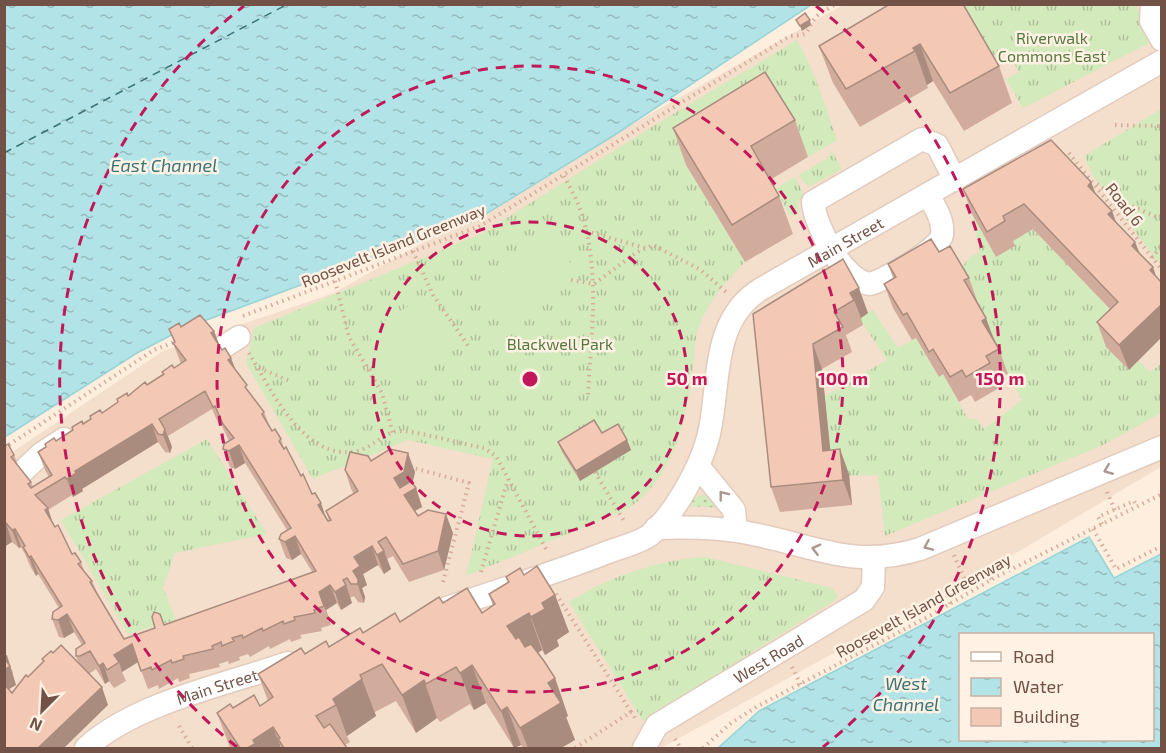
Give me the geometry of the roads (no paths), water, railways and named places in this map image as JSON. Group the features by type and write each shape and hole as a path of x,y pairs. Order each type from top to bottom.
{"street":[{"path":"1152,4 1151,21 1161,40"},
{"name":"Main Street","path":"425,615 648,537 657,528 698,465 711,422 721,347 739,310 754,293 956,180 1161,61"},
{"path":"928,195 940,218 941,238 937,246 878,282 865,284 852,278 832,249 814,214 813,202 922,139 936,145 956,180"},
{"path":"220,349 235,329"},
{"path":"21,473 41,454 80,429"},
{"path":"657,528 736,530 846,557 874,558 920,549 1161,447"},
{"path":"698,465 734,510 736,530"},
{"name":"West Road","path":"646,744 657,725 864,600 873,587 874,558"},
{"name":"Main Street","path":"86,748 111,729 141,713 308,657"}],"water":[{"name":"East Channel","path":"5,5 811,5 613,136 476,220 185,328 137,353 5,437"},
{"name":"West Channel","path":"1089,537 1114,578 1161,554 1161,748 718,748 759,711"}],"park label":[{"name":"Riverwalk Commons East","path":"1052,46"},
{"name":"Blackwell Park","path":"560,343"}]}
